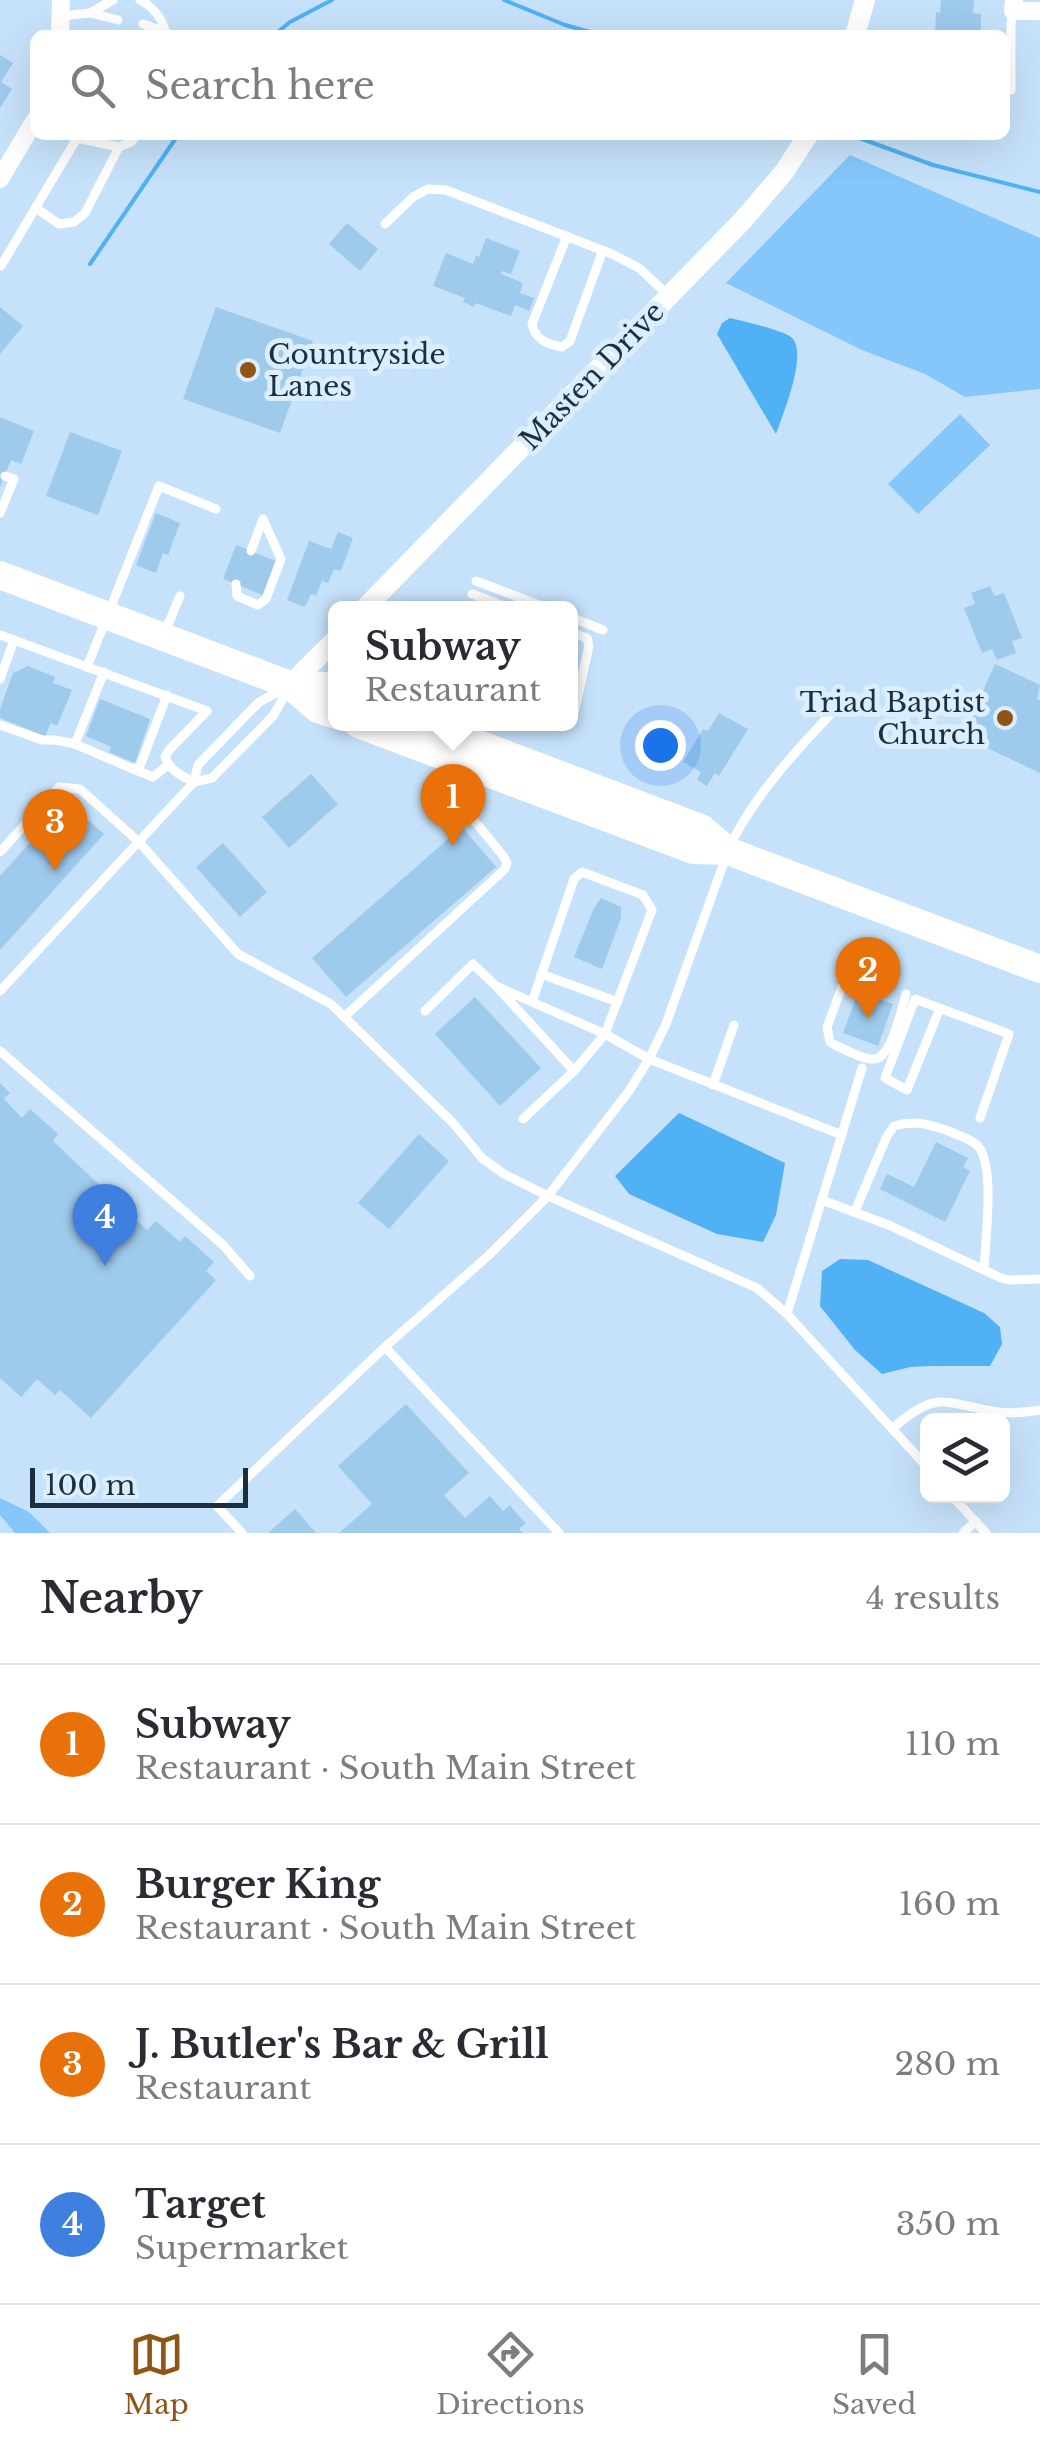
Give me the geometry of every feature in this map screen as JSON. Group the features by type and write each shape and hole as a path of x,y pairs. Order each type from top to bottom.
{"main road":[{"path":"0,575 290,686 328,712"},
{"path":"290,686 328,686"},
{"path":"377,731 692,850 728,851 1040,969"},
{"path":"444,731 701,828 728,851"}],"street":[{"path":"855,30 864,0"},
{"path":"1014,5 1040,11"},
{"path":"0,180 30,131"},
{"name":"Masten Drive","path":"372,601 765,196 804,140"},
{"path":"290,686 328,647"}],"lane":[{"path":"61,17 90,13 114,0"},
{"path":"140,0 150,5 165,30"},
{"path":"1011,90 1014,5"},
{"path":"90,13 118,20"},
{"path":"143,24 157,30"},
{"path":"1,266 76,140"},
{"path":"88,140 120,146 133,140"},
{"path":"36,208 59,224 74,222 85,213 120,146"},
{"path":"385,224 412,197 428,189 446,190 603,250 639,268 670,296"},
{"path":"567,236 532,324 540,340 562,347 570,341 603,250"},
{"path":"0,513 14,479 4,476"},
{"path":"88,666 159,486 216,509"},
{"path":"236,584 237,596 258,605 266,599 282,560 263,519 250,551"},
{"path":"476,582 529,601"},
{"path":"472,594 491,601"},
{"path":"162,637 180,596"},
{"path":"578,620 603,630"},
{"path":"0,635 207,711 166,757 168,765 194,782 212,778 273,716 290,686"},
{"path":"578,635 587,638 589,646 578,696"},
{"path":"0,679 14,640"},
{"path":"75,744 104,672"},
{"path":"0,992 194,782 198,764 258,702 290,686"},
{"path":"133,769 140,766 167,695"},
{"path":"242,1533 216,1506 548,1196 629,1091 666,1024 740,827 764,792 845,700"},
{"path":"0,725 42,740 75,744 153,777 168,765"},
{"path":"0,852 59,787 80,789 140,842 238,954 331,1004 453,1123 482,1158 548,1196 757,1288 786,1314 920,1459"},
{"path":"344,1017 505,869 504,857 460,802"},
{"path":"524,1119 574,1071 605,1034 652,910 643,895 582,872 574,878 532,1002"},
{"path":"426,1011 473,964 574,1071"},
{"path":"850,964 827,1027 830,1042 835,1045 875,1060 888,1050 910,997"},
{"path":"542,974 618,1002"},
{"path":"496,986 605,1034 649,1059 842,1135"},
{"path":"910,997 1010,1034 980,1118"},
{"path":"910,997 885,1078 907,1090 940,1008"},
{"path":"713,1085 734,1025"},
{"path":"0,1051 223,1245 250,1276"},
{"path":"786,1314 862,1068"},
{"path":"854,1210 894,1126 911,1121 968,1139 979,1146 987,1162 984,1270"},
{"path":"822,1200 854,1210 1009,1280 1040,1278"},
{"path":"386,1347 559,1533"},
{"path":"893,1428 924,1406 946,1401 995,1412 1040,1410"},
{"path":"958,1503 986,1533"},
{"path":"963,1533 976,1522"}],"shaded area":[{"path":"850,155 1040,238 1040,389 965,397 925,374 862,350 726,283"},
{"path":"730,318 779,332 796,344 793,383 776,434 717,334 722,323"},
{"path":"960,414 990,445 918,514 888,484"},
{"path":"679,1113 785,1163 776,1215 763,1242 717,1234 629,1194 615,1176"},
{"path":"840,1259 868,1260 984,1313 1000,1327 1002,1344 990,1366 910,1367 882,1374 855,1350 820,1306 822,1271"},
{"path":"0,1498 29,1512 50,1533 15,1533 0,1515"}],"building":[{"path":"941,0 974,0 973,13 981,14 981,30 935,30 936,12 940,13"},
{"path":"0,55 13,63 1,82 12,89 0,108"},
{"path":"347,223 378,249 360,271 329,244"},
{"path":"486,238 520,251 511,274 501,274 523,283 520,293 534,298 529,311 515,305 511,316 476,303 474,307 463,302 465,298 433,286 446,253 473,264"},
{"path":"0,307 23,326 0,354"},
{"name":"Countryside Lanes","path":"216,307 313,341 280,433 183,399"},
{"path":"0,417 34,431 21,464 11,460 0,487"},
{"path":"70,432 122,451 98,515 46,496"},
{"path":"156,513 180,523 168,555 163,553 156,573 136,565"},
{"path":"338,532 353,538 341,571 334,569 328,583 322,581 316,596 311,594 305,607 287,600 309,541 331,549"},
{"path":"236,545 276,561 263,595 223,579"},
{"name":"Triad Baptist Church","path":"990,586 995,596 1004,593 1022,638 1012,641 1016,653 997,660 992,649 982,653 964,608 975,604 971,593"},
{"name":"Triad Baptist Church","path":"995,664 1040,685 1040,773 962,736"},
{"path":"28,666 55,677 53,683 72,690 57,726 51,723 45,736 0,718 13,673"},
{"path":"100,699 150,719 135,763 86,736"},
{"path":"719,713 748,729 719,776 715,773 707,786 697,780 701,772 683,762 703,729 708,731"},
{"path":"311,774 338,804 289,848 262,817"},
{"path":"67,801 104,834 0,950 0,876"},
{"path":"462,827 496,867 346,997 312,958"},
{"path":"223,843 267,892 240,917 196,867"},
{"path":"601,898 621,907 621,918 602,969 574,957"},
{"path":"858,992 893,1004 878,1046 843,1033"},
{"path":"475,997 541,1068 500,1106 435,1034"},
{"path":"0,1083 10,1093 4,1099 22,1118 30,1109 58,1134 53,1141 147,1230 156,1221 180,1242 185,1236 214,1262 206,1271 216,1280 91,1418 60,1390 55,1395 37,1379 21,1397 0,1378"},
{"path":"419,1134 449,1161 389,1229 358,1203"},
{"path":"936,1142 968,1158 963,1167 970,1171 945,1222 880,1189 887,1174 914,1187"},
{"path":"406,1404 469,1473 444,1495 465,1518 490,1496 503,1511 510,1505 526,1523 519,1529 523,1533 339,1533 372,1504 338,1466"},
{"path":"295,1509 316,1533 268,1533"}],"waterway":[{"path":"280,30 332,0"},
{"path":"504,0 583,30"},
{"path":"90,264 175,140"},
{"path":"865,140 933,165 1040,192"}],"place":[{"name":"Countryside Lanes","path":"248,370"},
{"name":"Triad Baptist Church","path":"1005,718"},
{"name":"Subway","path":"453,846"},
{"name":"J. Butler's Bar & Grill","path":"55,871"},
{"name":"Burger King","path":"868,1019"},
{"name":"Target","path":"105,1266"}]}
